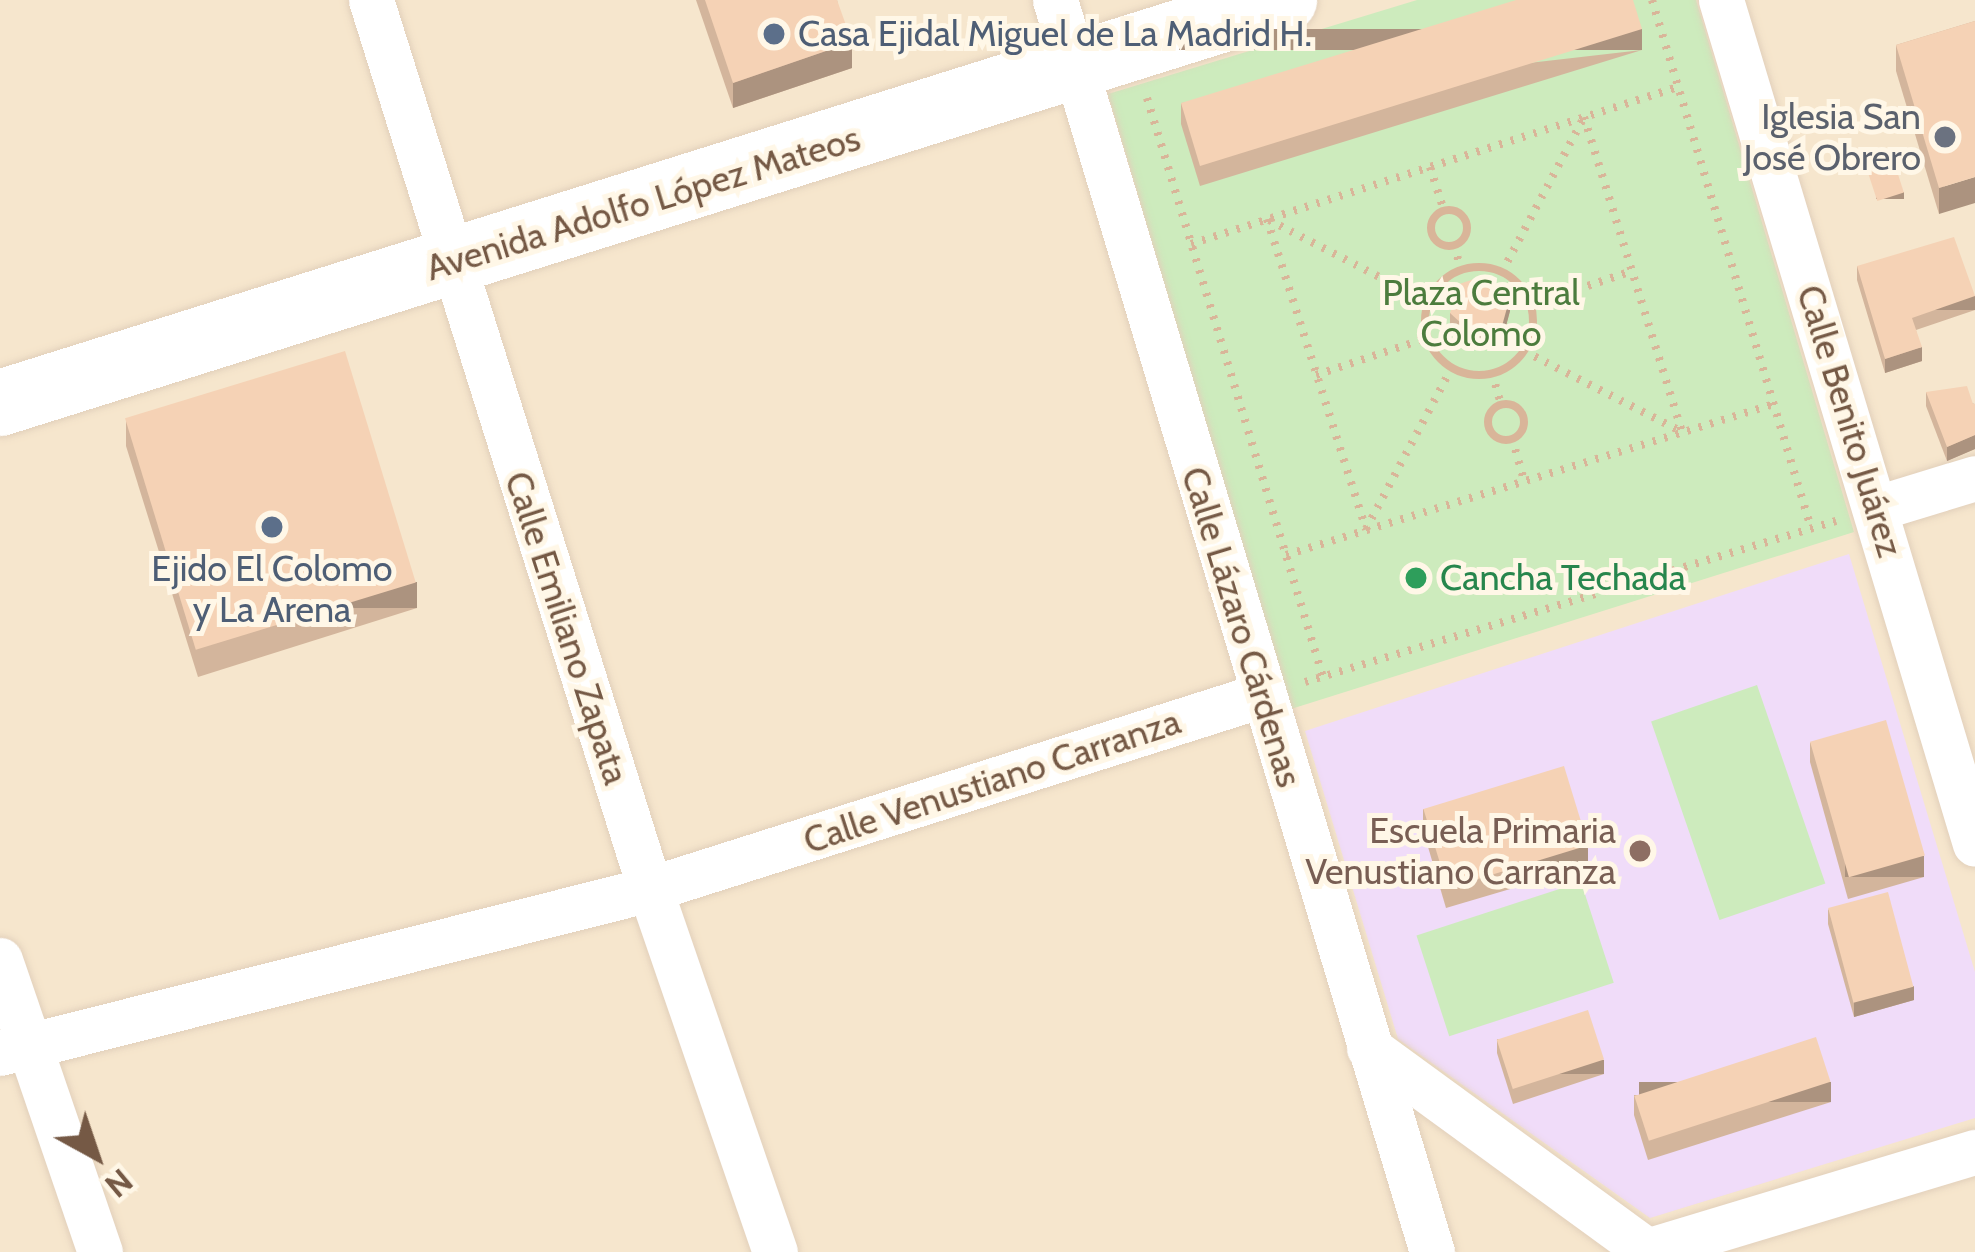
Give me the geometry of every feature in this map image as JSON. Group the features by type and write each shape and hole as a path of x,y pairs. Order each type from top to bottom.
{"main road":[{"name":"Avenida Adolfo López Mateos","path":"0,404 1284,0"}],"street":[{"name":"Calle Emiliano Zapata","path":"371,0 650,889 775,1252"},
{"name":"Calle Lázaro Cárdenas","path":"1055,0 1103,59 1262,695 1432,1252"},
{"name":"Calle Benito Juárez","path":"1721,0 1975,844"},
{"path":"1877,508 1975,478"},
{"name":"Calle Venustiano Carranza","path":"14,1049 650,889 1262,695"},
{"path":"0,960 14,1049 100,1252"},
{"path":"1369,1048 1645,1251 1975,1152"}],"path":[{"path":"1652,0 1811,528"},
{"path":"1103,59 1191,244 1323,676"},
{"path":"1191,244 1678,87"},
{"path":"1584,117 1682,432"},
{"path":"1502,272 1584,117"},
{"path":"1430,167 1444,211 1466,223 1454,245 1461,270"},
{"path":"1444,211 1432,233 1454,245"},
{"path":"1268,219 1428,302"},
{"path":"1268,219 1366,530"},
{"path":"1461,270 1502,272 1531,305 1524,350 1492,373 1452,367 1427,338 1428,302 1461,270"},
{"path":"1531,305 1632,271"},
{"path":"1316,375 1427,338"},
{"path":"1524,350 1682,432"},
{"path":"1366,530 1452,367"},
{"path":"1492,373 1502,404 1523,416 1512,438 1524,481"},
{"path":"1502,404 1489,427 1512,438"},
{"path":"1286,555 1774,404"},
{"path":"1262,695 1877,508"}],"shaded area":[{"path":"0,0 1975,0 1975,1252 0,1252"},
{"name":"Escuela Primaria Venustiano Carranza","path":"1849,554 1975,972 1975,1118 1650,1218 1398,1039 1305,731"}],"green space":[{"name":"Plaza Central Colomo","path":"1417,0 1696,0 1854,532 1291,709 1108,94"},
{"path":"1757,685 1825,884 1719,920 1651,721"},
{"path":"1581,882 1614,983 1449,1036 1416,935"}],"building":[{"name":"Casa Ejidal Miguel de La Madrid H.","path":"705,0 837,0 852,42 733,83"},
{"path":"1516,0 1633,0 1642,29 1200,166 1181,103"},
{"name":"Iglesia San José Obrero","path":"1975,21 1975,177 1939,188 1896,45"},
{"path":"1894,162 1904,192 1877,201 1867,171"},
{"path":"1954,237 1975,296 1912,318 1922,347 1885,359 1857,266"},
{"path":"1487,275 1510,297 1502,326 1474,335 1450,313 1459,284"},
{"name":"Ejido El Colomo y La Arena","path":"345,351 416,582 196,650 125,418"},
{"path":"1967,386 1975,404 1975,435 1947,447 1926,392"},
{"path":"1886,720 1925,856 1849,877 1810,742"},
{"path":"1564,766 1588,845 1448,888 1423,809"},
{"path":"1888,892 1913,987 1853,1003 1828,908"},
{"path":"1588,1010 1604,1059 1513,1089 1497,1040"},
{"path":"1816,1037 1831,1082 1649,1141 1634,1096"}],"place":[{"name":"Casa Ejidal Miguel de La Madrid H.","path":"774,34"},
{"name":"Iglesia San José Obrero","path":"1945,137"},
{"name":"Ejido El Colomo y La Arena","path":"272,527"},
{"name":"Cancha Techada","path":"1416,578"},
{"name":"Escuela Primaria Venustiano Carranza","path":"1640,851"}]}
